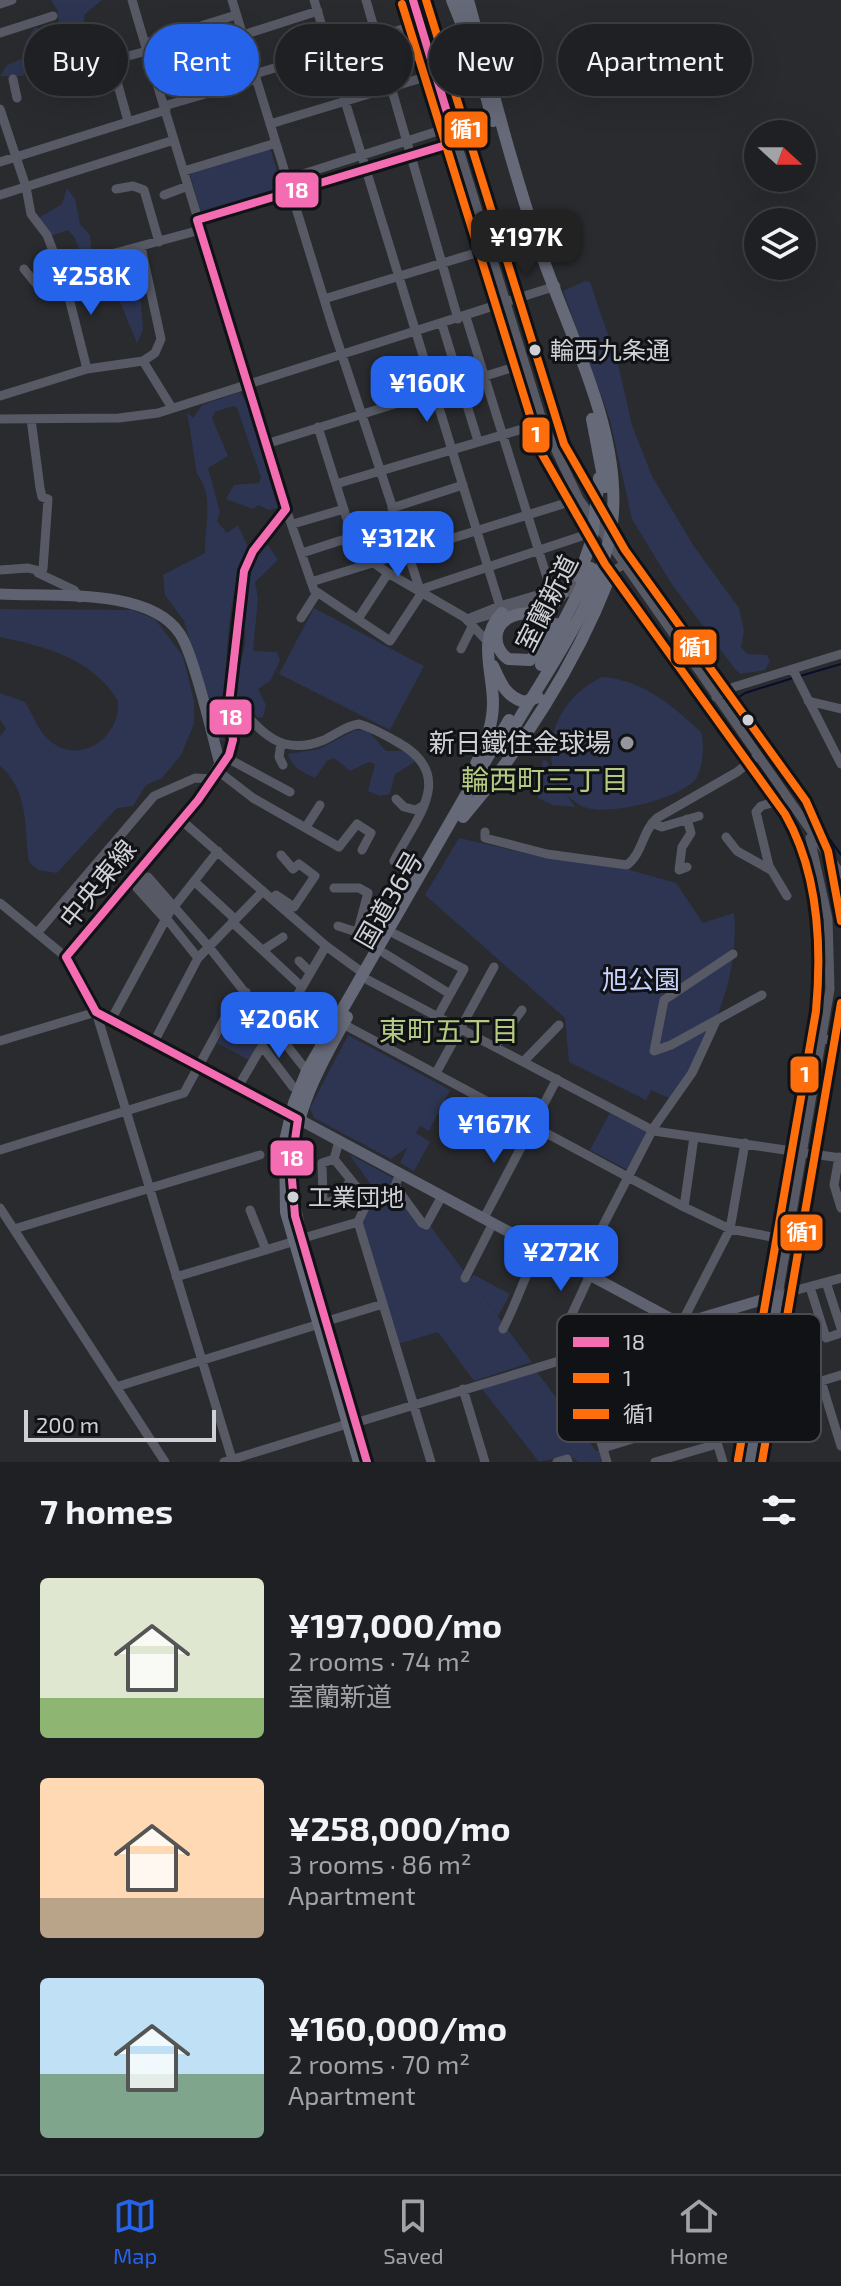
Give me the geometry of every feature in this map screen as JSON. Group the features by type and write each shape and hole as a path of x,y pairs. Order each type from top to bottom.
{"highway":[{"path":"452,0 463,24"},
{"name":"室蘭新道","path":"459,0 465,24"},
{"name":"室蘭新道","path":"463,817 585,604 605,553 612,522 613,484 599,414 541,252 468,0"},
{"path":"474,0 492,67 497,107"},
{"name":"室蘭新道","path":"441,838 517,724 575,605 597,552 605,497 599,445 517,204 486,96"},
{"path":"489,657 505,691 524,702 542,694 598,592 618,528 618,469 613,443 599,414"},
{"path":"555,594 547,612 520,614 505,621 496,636 497,646 508,659 530,660 542,648 562,613 592,539 599,493 599,445"},
{"path":"517,724 579,645 608,581"},
{"path":"441,838 452,804 489,734 493,702 487,641 492,624 501,610"},
{"name":"国道36号","path":"383,946 395,934 463,817"},
{"name":"国道36号","path":"367,1462 351,1423 296,1241 283,1165 307,1071 383,946 441,838"},
{"name":"国道36号","path":"294,1117 365,977"},
{"name":"国道36号","path":"351,1423 359,1462"}],"main road":[{"path":"0,594 139,604 159,612 183,639 219,769"},
{"name":"中央東線","path":"96,1012 66,957 137,875 219,769"},
{"path":"96,1012 663,1314"},
{"path":"714,1314 778,1295 775,1314"},
{"path":"750,1462 753,1442"}],"street":[{"path":"0,4 12,0"},
{"path":"132,0 144,40"},
{"path":"232,0 239,24"},
{"path":"314,0 322,24"},
{"path":"366,0 373,24"},
{"path":"413,0 429,55"},
{"path":"259,30 318,11"},
{"path":"211,24 236,15"},
{"path":"0,33 53,16"},
{"path":"413,26 419,24"},
{"path":"13,79 17,98"},
{"path":"259,87 341,354 421,593"},
{"path":"121,96 128,121"},
{"path":"161,96 286,509 317,593 390,641 425,588 490,569 600,530"},
{"path":"0,162 200,96"},
{"path":"343,96 501,610"},
{"path":"270,124 362,96"},
{"path":"396,96 443,263 484,376 555,594"},
{"path":"442,96 543,423 579,499 841,874"},
{"path":"0,109 3,128 17,157 26,187 31,214 47,235 87,369"},
{"path":"287,179 451,127"},
{"path":"0,195 174,140"},
{"path":"24,269 37,285 61,278 71,265 159,242 291,192 456,142"},
{"path":"184,171 276,143"},
{"path":"116,189 133,186 144,190 159,242"},
{"path":"164,195 188,186"},
{"path":"0,396 87,369 143,361 155,353 161,339 141,247"},
{"path":"324,299 489,249"},
{"path":"0,419 119,418 172,408 558,285"},
{"path":"442,324 478,441"},
{"path":"143,361 172,408"},
{"path":"266,444 524,364"},
{"path":"31,419 40,488 42,497 48,499 41,576 74,590 80,598"},
{"path":"336,484 543,423"},
{"path":"318,427 356,548"},
{"path":"392,508 463,485"},
{"path":"311,582 579,499"},
{"path":"219,769 233,740 230,695 244,571 253,551 286,509"},
{"path":"293,524 344,509"},
{"path":"302,553 342,540 470,624 487,641"},
{"path":"461,649 470,624 501,610 608,581 624,567"},
{"path":"555,594 624,567"},
{"path":"0,570 28,568 40,571"},
{"path":"358,619 388,573"},
{"path":"301,618 317,593"},
{"path":"716,697 734,687 795,675 841,654"},
{"path":"795,675 841,764"},
{"path":"230,695 251,720 281,743 305,746 353,724 365,726 416,752 423,760 429,778 424,805 394,861"},
{"path":"808,701 841,709"},
{"path":"281,743 279,757 283,765"},
{"path":"485,832 485,838 547,854 623,866 636,857 652,823 737,772 758,755"},
{"path":"219,769 253,798 339,847 357,824 371,833 362,850"},
{"path":"38,932 154,796 219,769 290,792"},
{"path":"396,799 416,810 424,805"},
{"path":"787,799 761,806 756,812 771,870 787,896"},
{"path":"306,827 320,805"},
{"path":"652,823 662,827 699,816"},
{"path":"687,819 691,833 682,847 679,870 687,867"},
{"path":"181,820 365,977 654,1131 840,1158 834,1185 841,1208"},
{"path":"809,832 831,941 830,989 778,1295 841,1278"},
{"path":"726,837 737,851 771,870"},
{"path":"111,1020 168,913 218,851"},
{"path":"154,1042 198,958 233,920 266,893 274,893 294,907 315,876 299,864 293,869 281,855"},
{"path":"137,875 168,913 198,958"},
{"path":"195,882 302,987"},
{"path":"334,888 363,888 368,893 358,930"},
{"path":"0,903 66,957"},
{"path":"168,913 208,945 307,1071"},
{"path":"338,926 358,930 450,994"},
{"path":"395,934 464,969 438,1016"},
{"path":"263,950 283,937"},
{"path":"277,1030 326,946"},
{"path":"733,954 664,1000 654,1051 657,1053 762,995"},
{"path":"299,961 310,972"},
{"path":"436,1073 494,967"},
{"path":"0,1150 184,1093 233,1003 246,992"},
{"path":"495,1046 522,1010"},
{"path":"0,1041 96,1012 201,1360 228,1461 557,1360"},
{"path":"572,1314 585,1272 628,1178 692,1073 716,1021"},
{"path":"343,1024 684,1207 730,1229 788,1240"},
{"path":"524,1061 559,1025"},
{"path":"823,1039 841,1042"},
{"path":"238,1087 262,1046 293,1087"},
{"path":"465,1278 488,1221 557,1079"},
{"path":"684,1207 694,1137"},
{"path":"334,1159 339,1141"},
{"path":"686,1314 730,1229 745,1143"},
{"path":"14,1229 260,1155"},
{"path":"334,1159 368,1201 358,1222 431,1462"},
{"path":"334,1159 322,1163 323,1199 327,1203 338,1199 350,1181"},
{"path":"400,1173 395,1186 422,1223 426,1225 442,1196"},
{"path":"0,1208 165,1462"},
{"path":"250,1210 266,1250"},
{"path":"176,1277 358,1222"},
{"path":"503,1329 519,1299 521,1282 539,1248"},
{"path":"821,1322 826,1338 841,1327 826,1282"},
{"path":"810,1287 818,1314"},
{"path":"116,1387 383,1304"},
{"path":"841,1375 821,1381 841,1446"},
{"path":"463,1389 485,1462"},
{"path":"601,1442 607,1462"},
{"path":"603,1448 622,1442"},
{"path":"655,1462 717,1444 723,1462"}],"green space":[{"path":"51,0 102,0 84,15 85,24 59,24 57,10"},
{"path":"24,58 24,75 0,76 7,65"},
{"path":"270,148 283,190 201,214 190,174"},
{"path":"67,188 75,199 80,224 90,235 92,256 82,258 75,238 68,230 51,236 39,218 62,204"},
{"path":"106,259 120,262 125,281 141,302 143,330 137,343 117,295 97,296 84,284 89,267"},
{"path":"585,281 590,282 618,364 632,425 652,476 693,545 739,608 744,631 741,647 747,654 767,655 770,661 765,670 740,674 735,669 671,583 632,519 610,420 563,291"},
{"path":"240,392 246,402 278,508 269,510 258,505 253,509 226,499 234,485 259,483 261,477 237,408 233,406 215,412 212,418 228,456 208,468 220,512 217,521 227,533 238,525 248,547 236,583 230,622 223,741 218,739 184,621 165,595 163,575 205,553 206,492 197,474 187,412 193,418 202,405"},
{"path":"267,544 278,560 255,582 258,598 253,651 277,652 280,661 270,681 258,689 266,705 263,717 258,718 233,692 245,642 243,600 246,574 257,552"},
{"path":"314,608 424,666 390,730 279,674"},
{"path":"0,609 132,610 155,619 183,656 194,701 194,724 181,755 162,778 146,785 133,806 117,808 57,873 38,870 29,862 21,798 16,786 0,766 0,736 6,729 0,719 0,693 25,702 49,740 61,748 73,750 85,749 106,736 113,726 118,701 95,674 81,664 51,650 0,637"},
{"name":"新日鐵住金球場","path":"602,677 644,689 668,704 701,732 703,743 699,771 686,788 646,803 603,810 578,804 566,794 575,807 553,805 538,798 543,759 548,762 556,785 563,791 551,758 556,726 574,697"},
{"path":"355,730 368,731 386,751 406,751 418,760 395,774 390,794 380,796 368,791 375,764 369,762 350,771 334,758 327,761 315,778 298,769 290,759 288,754 319,749"},
{"name":"旭公園","path":"459,838 538,856 630,870 676,883 703,923 734,913 735,939 727,988 698,1056 671,1099 651,1090 646,1100 569,1062 565,1018 425,895"},
{"path":"236,1008 260,1039 249,1060 217,1043"},
{"path":"348,1035 450,1090 429,1131 420,1126 416,1133 430,1142 414,1171 400,1163 408,1147 391,1159 314,1118 310,1108"},
{"path":"610,1113 646,1132 628,1170 590,1150"},
{"path":"349,1154 395,1179 532,1362 474,1381 438,1332 398,1344 361,1221 376,1192"},
{"path":"474,1275 510,1294 498,1316 470,1279"},
{"path":"537,1372 557,1399 557,1442 589,1442 599,1451 603,1462 578,1462 569,1455 539,1462 482,1389"}],"waterway":[{"path":"482,188 515,292"},
{"path":"518,303 571,456 591,494"},
{"path":"600,510 607,522"},
{"path":"614,534 721,688"},
{"path":"800,676 841,664"},
{"path":"733,701 745,693 793,678"},
{"path":"728,697 841,855"}],"transit line":[{"name":"18","path":"367,1462 295,1216 291,1167 298,1119 96,1012 66,957 198,800 229,755 233,740 229,703 244,571 253,551 286,509 197,220 456,142 413,0"},
{"name":"循1","path":"426,0 564,444 625,550 806,801 828,851 841,921"},
{"name":"1","path":"402,4 542,454 605,564 785,814 805,860 818,935 816,1011 763,1314"},
{"name":"循1","path":"787,1314 841,1003"},
{"name":"1","path":"738,1460 741,1442"},
{"name":"循1","path":"762,1462 765,1442"}],"place":[{"name":"輪西九条通","path":"535,350"},
{"name":"新日鐵住金球場","path":"627,743"},
{"name":"工業団地","path":"293,1197"}],"district":[{"name":"輪西町三丁目","path":"545,780"},
{"name":"東町五丁目","path":"449,1031"}]}
